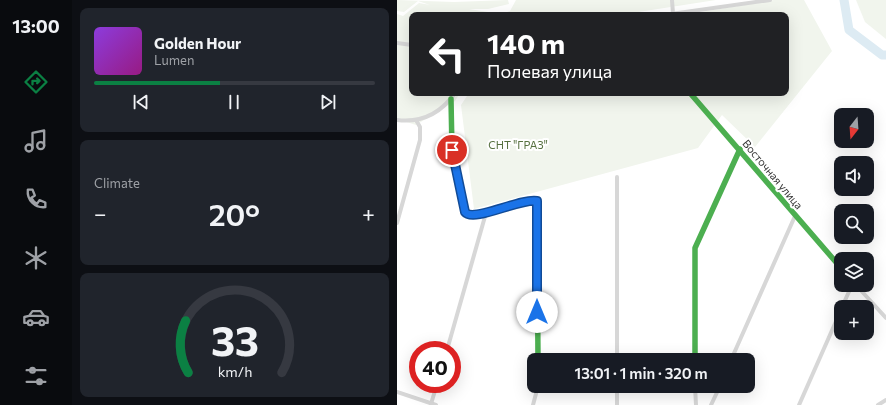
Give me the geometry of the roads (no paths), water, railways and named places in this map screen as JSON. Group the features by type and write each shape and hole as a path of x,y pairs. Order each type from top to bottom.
{"street":[{"path":"672,0 673,12"},
{"path":"687,12 770,0"},
{"path":"397,43 409,45"},
{"path":"397,120 416,120 435,114 444,108 453,96"},
{"name":"Восточная улица","path":"693,96 740,149 795,216 834,260"},
{"path":"451,99 452,150 465,212 470,216 486,213 503,206 537,201 538,353"},
{"path":"397,223 420,140 420,126 416,120"},
{"path":"695,353 695,248 740,149"},
{"path":"617,177 617,353"},
{"path":"450,341 486,213"},
{"path":"734,353 795,216"},
{"path":"862,292 886,318"},
{"path":"799,405 834,326"},
{"path":"397,392 434,404 436,393"},
{"path":"533,405 536,393"},
{"path":"617,393 617,405"},
{"path":"695,393 695,405"},
{"path":"711,405 717,393"},
{"path":"878,405 886,400"}],"waterway":[{"path":"844,0 849,30 882,55 886,55"}],"park label":[{"name":"СНТ \"ГРАЗ\"","path":"518,144"}]}
